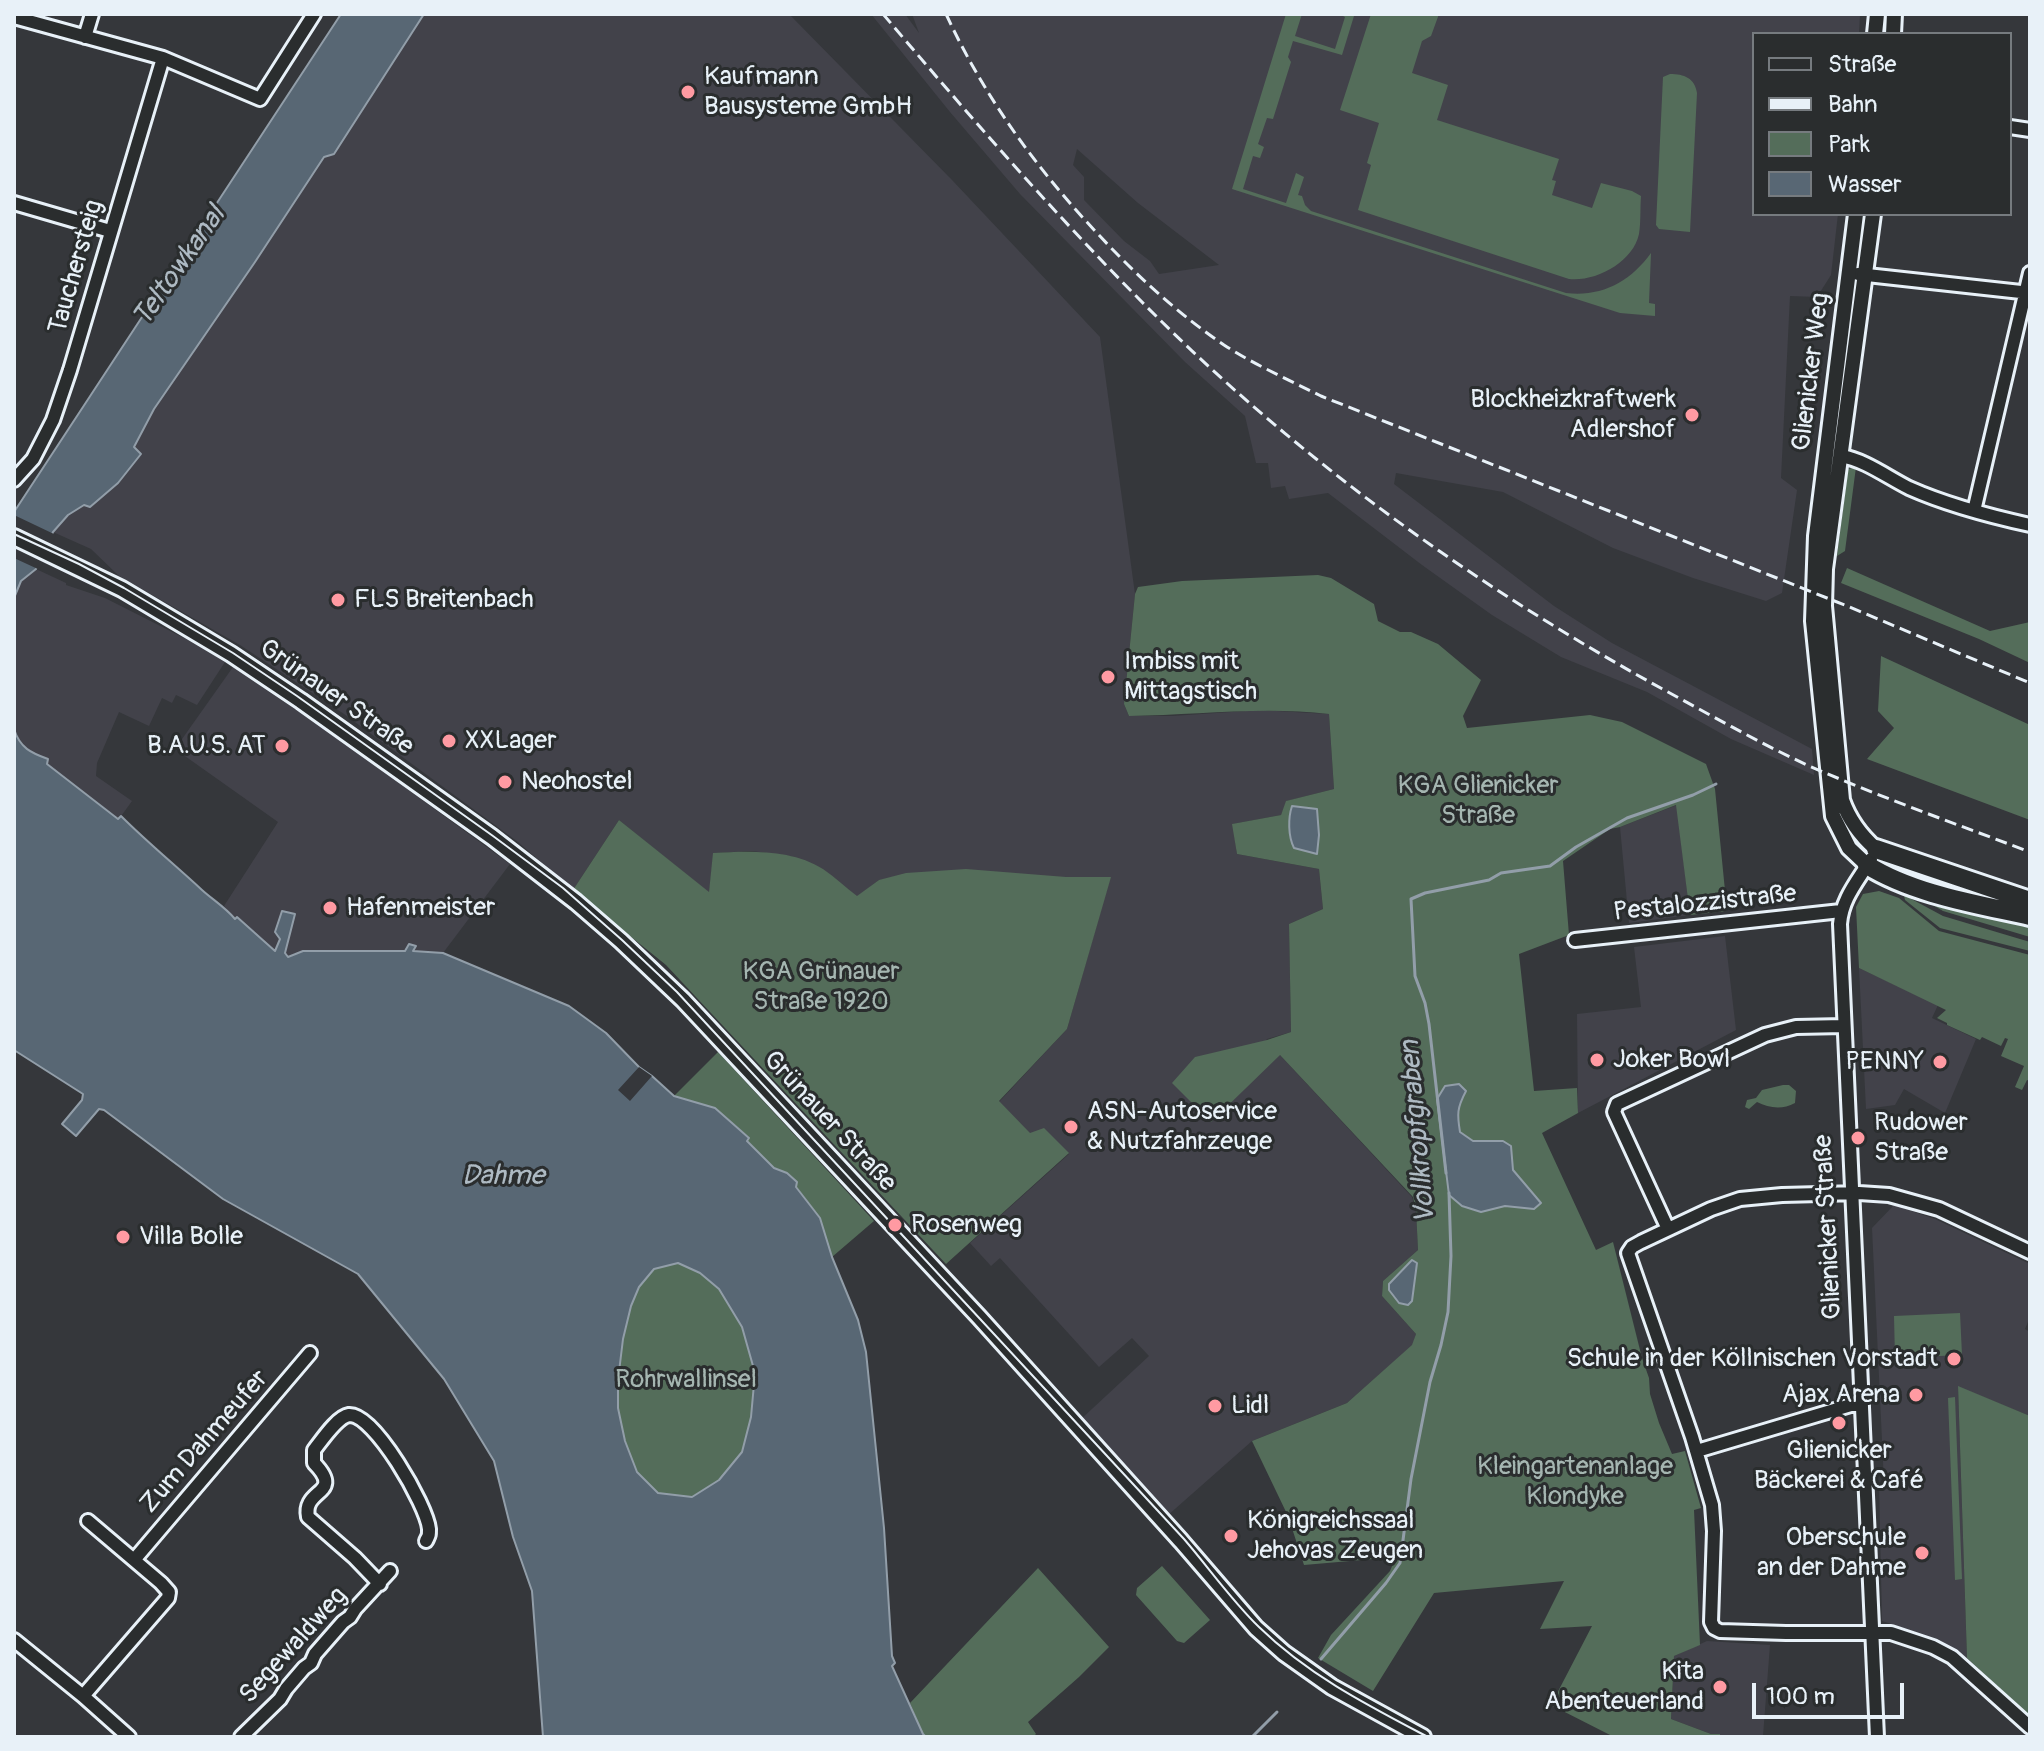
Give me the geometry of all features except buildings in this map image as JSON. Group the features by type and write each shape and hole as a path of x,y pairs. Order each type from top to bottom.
{"highway":[{"path":"1872,857 2030,901"},
{"path":"1872,857 1879,873 1960,900 2030,916"}],"main road":[{"name":"Glienicker Weg","path":"1856,216 1816,536 1813,621 1833,816 1849,848 1872,857"},
{"name":"Glienicker Weg","path":"1872,857 1849,816 1841,790 1824,606 1825,569 1873,216"},
{"name":"Grünauer Straße","path":"14,537 122,589 301,701 492,837 621,941 683,1000 979,1317 1256,1628 1284,1653 1332,1687 1423,1737"}],"street":[{"path":"85,37 92,14"},
{"path":"14,17 163,58 260,99 314,14"},
{"name":"Tauchersteig","path":"14,480 33,459 53,420 163,58"},
{"path":"14,203 110,231"},
{"path":"1849,273 2028,293"},
{"path":"1974,511 2028,293 2030,273"},
{"path":"1841,456 1858,461 1911,488 1974,511 2030,525"},
{"name":"Glienicker Straße","path":"1872,857 1852,886 1841,911 1840,924 1877,1737"},
{"name":"Pestalozzistraße","path":"1575,940 1841,911"},
{"path":"1668,1229 1614,1112 1617,1104 1765,1035 1796,1027 1844,1026"},
{"path":"2030,1252 1939,1209 1889,1195 1852,1193 1740,1199 1668,1229 1632,1247 1628,1253 1697,1451 1714,1517 1711,1622 1714,1628 1720,1631 1769,1633 1891,1633 1952,1657 2030,1727"},
{"name":"Zum Dahmeufer","path":"134,1560 310,1353"},
{"path":"1697,1451 1851,1405 1862,1405"},
{"name":"Segewaldweg","path":"380,1584 308,1517 309,1503 326,1481 325,1474 314,1463 314,1450 344,1416 352,1415 366,1422 401,1468 429,1525 426,1541"},
{"path":"83,1696 168,1598 169,1592 88,1521"},
{"name":"Segewaldweg","path":"241,1737 280,1699 315,1654 390,1571"},
{"path":"14,1640 129,1737"}],"shaded area":[{"path":"424,14 789,14 1100,337 1135,594 1124,704 1129,716 1260,710 1329,714 1334,789 1287,801 1281,815 1233,824 1237,854 1319,869 1323,909 1289,924 1291,1032 1267,1039 1211,1122 1279,1054 1412,1197 1416,1210 1418,1250 1383,1281 1382,1296 1416,1334 1413,1345 1347,1403 1252,1441 1167,1516 1079,1421 1149,1356 1132,1338 1099,1367 1000,1258 991,1266 970,1243 1069,1154 1030,1134 999,1102 1067,1029 1110,878 879,880 857,897 821,868 789,856 752,851 714,853 709,893 619,820 573,890 518,842 344,714 240,645 119,576 91,549 53,532 68,515 84,505 90,507 111,490 140,455 133,447 154,409 324,157 334,154"},
{"path":"871,14 905,14 919,33 912,14 1860,14 1859,32 1752,32 1752,216 1838,216 1831,275 1817,297 1790,296 1781,478 1797,490 1782,593 1766,601 1693,578 1613,548 1503,492 1396,473 1394,484 1554,606 1612,643 1812,749 1814,775 1731,739 1647,692 1561,657 1492,615 1328,493 1289,499 1285,486 1271,488 1268,463 1256,463 1245,416 1185,362 1020,194","holes":["1077,149 1138,203 1219,265 1159,274 1150,261 1124,241 1084,200 1084,177 1073,165"]},
{"path":"36,569 66,585 105,598 225,662 197,705 176,695 172,703 162,698 149,726 119,712 97,763 96,776 132,801 119,819 18,741 14,729 14,598 21,581"},
{"path":"233,667 333,735 510,864 443,953 368,951 295,953 288,957 284,954 295,914 282,911 280,938 275,951 238,918 236,920 224,906 278,822 175,749"},
{"path":"1677,805 1690,915 1629,923 1620,827"},
{"path":"1725,936 1736,1030 1578,1113 1577,1014 1641,1007 1634,947"},
{"path":"1859,968 1938,1005 1932,1018 1976,1039 1945,1113 1904,1089 1895,1105 1866,1109"},
{"name":"Schule in der Köllnischen Vorstadt","path":"1894,1205 1935,1219 2030,1264 2030,1317 2025,1329 2030,1332 2030,1416 1958,1387 1967,1658 1938,1639 1882,1621 1879,1483 1884,1483 1872,1228"},
{"name":"Kita Abenteuerland","path":"1707,1641 1770,1645 1763,1736 1720,1737 1719,1734 1671,1719 1674,1656"}],"green space":[{"path":"1286,14 1302,14 1295,36 1335,49 1345,17 1339,14 1354,16 1342,55 1293,41 1288,57 1291,62 1273,119 1267,118 1258,144 1264,147 1260,158 1253,156 1243,189 1286,203 1296,173 1304,177 1298,195 1302,196 1311,211 1566,293 1592,293 1614,285 1634,272 1651,253 1649,303 1655,304 1655,316 1620,313 1232,189"},
{"path":"1371,14 1439,14 1431,36 1422,41 1412,73 1448,85 1437,120 1559,159 1552,180 1556,181 1552,195 1592,208 1601,183 1641,196 1639,234 1629,253 1601,273 1569,279 1358,210 1379,123 1340,110"},
{"path":"1670,74 1688,78 1697,93 1690,232 1659,229 1656,225 1663,77"},
{"path":"1856,467 1845,551 1837,556 1848,469"},
{"path":"1847,568 1990,631 2030,622 2030,663 1841,583"},
{"path":"1318,575 1331,578 1374,604 1378,621 1438,644 1481,680 1463,716 1467,728 1590,715 1622,722 1706,764 1715,789 1727,911 1690,915 1676,805 1610,829 1563,861 1569,935 1519,954 1534,1091 1577,1088 1578,1113 1542,1133 1596,1250 1613,1242 1659,1423 1672,1454 1685,1451 1701,1508 1694,1510 1700,1645 1674,1656 1671,1719 1711,1734 1720,1734 1720,1737 1614,1737 1551,1705 1592,1626 1540,1629 1564,1581 1434,1593 1373,1691 1318,1658 1331,1635 1390,1571 1396,1557 1304,1565 1288,1516 1252,1441 1347,1403 1412,1345 1416,1334 1382,1296 1383,1281 1418,1250 1413,1197 1280,1055 1211,1122 1172,1083 1195,1057 1291,1032 1289,924 1323,909 1319,869 1237,854 1232,824 1281,815 1286,801 1334,789 1329,714 1254,711 1129,716 1124,704 1138,587 1182,581"},
{"path":"1881,656 2030,725 2030,820 1867,759 1894,728 1878,711"},
{"name":"KGA Grünauer Straße 1920","path":"619,820 709,892 713,853 727,852 770,853 811,862 857,896 879,880 906,873 966,869 1066,877 1111,877 1067,1029 999,1101 1030,1133 1044,1128 1069,1153 946,1264 666,965 573,890"},
{"path":"1907,890 2030,925 2030,937 1943,911"},
{"path":"1879,891 1899,898 1939,931 2030,955 2030,1081 2027,1080 2022,1090 2015,1087 2024,1066 2001,1056 2008,1039 2005,1038 2001,1046 1947,1025 1937,1018 1946,1010 1859,968 1856,907 1863,894"},
{"path":"1904,895 1943,916 2030,942 2030,951 1940,928 1905,900"},
{"name":"KGA Grünauer Straße 1920","path":"718,1052 874,1221 832,1257 820,1218 796,1186 797,1182 787,1173 774,1168 747,1140 749,1137 715,1108 674,1096"},
{"path":"1789,1085 1796,1091 1795,1103 1776,1107 1757,1102 1749,1109 1745,1107 1747,1100 1756,1098 1762,1090"},
{"name":"Rohrwallinsel","path":"678,1263 700,1273 719,1289 742,1327 755,1373 751,1417 742,1453 719,1480 692,1497 658,1493 637,1473 625,1441 618,1408 623,1339 631,1306 639,1287 654,1269"},
{"path":"1960,1313 1962,1355 1895,1358 1894,1316"},
{"path":"1958,1386 2030,1416 2030,1716 1967,1658"},
{"path":"1955,1397 1962,1579 1955,1580 1948,1398"},
{"path":"1162,1566 1210,1620 1184,1643 1177,1641 1136,1595 1137,1588"},
{"path":"1038,1568 1109,1647 1028,1722 1036,1734 1033,1737 926,1737 910,1703"}],"water":[{"name":"Teltowkanal","path":"341,14 424,14 334,154 324,157 154,409 134,447 141,454 118,483 90,507 84,505 68,515 53,532 36,569 21,581 14,598 14,512"},
{"name":"Dahme","path":"14,729 27,749 48,759 47,764 118,819 121,816 275,951 280,939 275,932 282,911 295,914 285,953 288,957 303,951 405,951 409,944 416,946 413,951 443,953 569,1006 606,1033 639,1067 674,1096 715,1108 749,1138 747,1141 774,1168 787,1173 797,1182 796,1187 820,1218 858,1320 866,1352 884,1528 892,1656 895,1663 892,1666 926,1737 543,1737 532,1591 513,1537 494,1461 444,1379 358,1274 223,1199 104,1110 99,1109 76,1136 62,1124 82,1100 83,1094 14,1050","holes":["678,1263 700,1273 719,1289 742,1327 755,1373 751,1417 742,1452 719,1480 692,1497 658,1493 637,1472 625,1441 618,1408 618,1380 623,1339 639,1287 654,1269"]},
{"path":"1292,806 1317,809 1317,854 1294,848 1289,827"},
{"path":"1459,1084 1466,1091 1458,1111 1460,1132 1473,1141 1503,1141 1511,1146 1513,1170 1541,1203 1534,1209 1505,1206 1481,1212 1462,1206 1449,1195 1437,1099 1445,1086"},
{"path":"1412,1260 1417,1263 1412,1301 1408,1305 1399,1303 1389,1290 1389,1284"}],"pier":[{"path":"14,515 56,535 40,570 14,558"},
{"path":"639,1067 652,1076 630,1101 618,1090"}],"waterway":[{"name":"Vollkropfgraben","path":"1446,1173 1429,1024 1415,976 1411,899 1425,893 1489,880 1501,873 1550,866 1627,818 1716,784"},
{"name":"Vollkropfgraben","path":"1321,1659 1400,1563 1411,1479 1430,1382 1448,1312 1451,1256 1449,1193"},
{"name":"Vollkropfgraben","path":"1252,1737 1277,1712"}],"tram line":[{"path":"14,534 124,588 233,653 563,888 677,992 1184,1539 1259,1627 1318,1675 1428,1737"}],"railway":[{"path":"883,14 1018,170 1160,320 1279,428 1406,527 1472,573 1609,659 1759,741 1862,788 2030,852"},
{"path":"946,14 977,74 1012,130 1074,208 1158,293 1236,352 1321,396 1847,606 2030,683"}],"place":[{"name":"Kaufmann Bausysteme GmbH","path":"688,92"},
{"name":"Blockheizkraftwerk Adlershof","path":"1692,415"},
{"name":"FLS Breitenbach","path":"338,600"},
{"name":"Imbiss mit Mittagstisch","path":"1108,677"},
{"name":"XXLager","path":"449,741"},
{"name":"B.A.U.S. AT","path":"282,746"},
{"name":"Neohostel","path":"505,782"},
{"name":"Hafenmeister","path":"330,908"},
{"name":"Joker Bowl","path":"1597,1060"},
{"name":"PENNY","path":"1940,1062"},
{"name":"ASN-Autoservice & Nutzfahrzeuge","path":"1071,1127"},
{"name":"Rudower Straße","path":"1858,1138"},
{"name":"Rosenweg","path":"895,1225"},
{"name":"Villa Bolle","path":"123,1237"},
{"name":"Schule in der Köllnischen Vorstadt","path":"1954,1359"},
{"name":"Ajax Arena","path":"1916,1395"},
{"name":"Lidl","path":"1215,1406"},
{"name":"Glienicker Bäckerei & Café","path":"1839,1423"},
{"name":"Königreichssaal Jehovas Zeugen","path":"1231,1536"},
{"name":"Oberschule an der Dahme","path":"1922,1553"},
{"name":"Kita Abenteuerland","path":"1720,1687"}],"park label":[{"name":"KGA Glienicker Straße","path":"1478,801"},
{"name":"Kleingartenanlage Klondyke","path":"1575,1482"}]}
